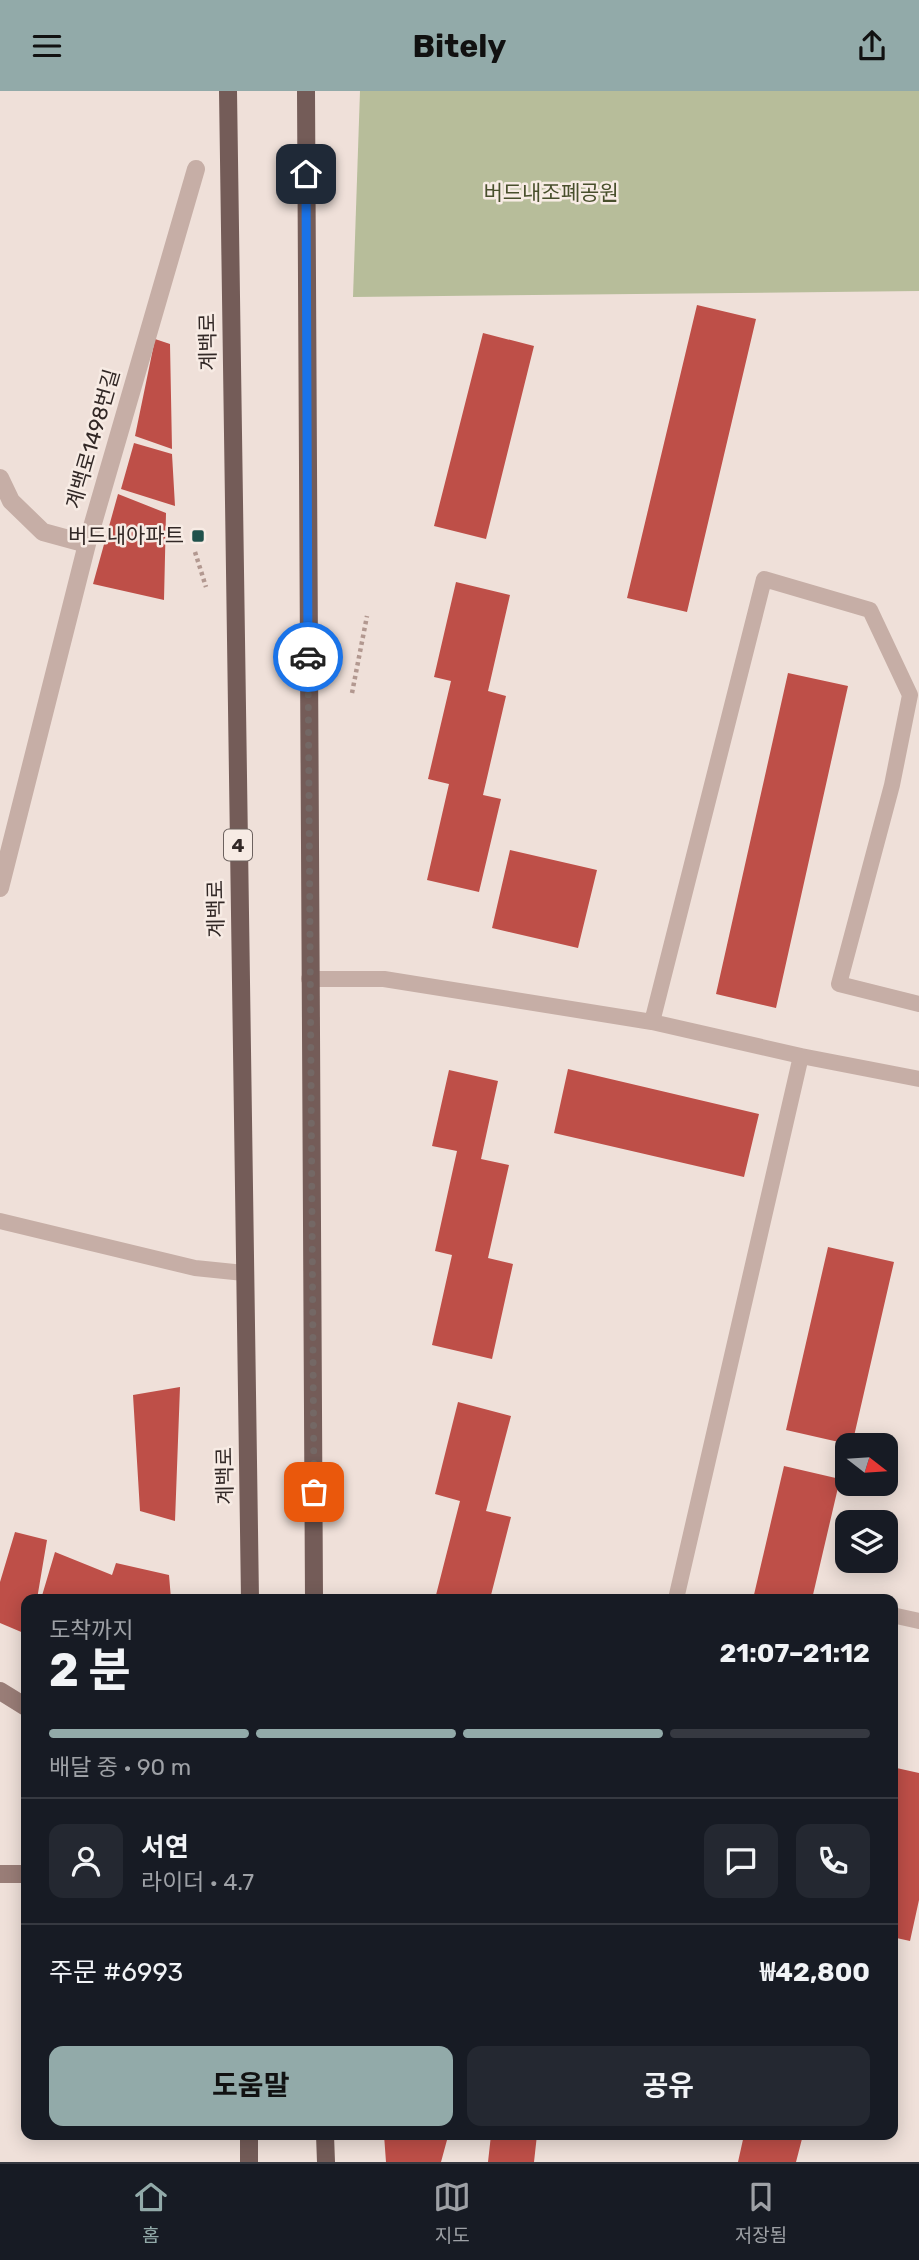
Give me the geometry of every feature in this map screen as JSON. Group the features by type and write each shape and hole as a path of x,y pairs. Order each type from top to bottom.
{"main road":[{"name":"계백로","path":"228,91 250,1594"},
{"path":"306,91 314,1594"},
{"path":"0,1691 21,1704"},
{"path":"0,1874 21,1874"},
{"path":"249,2140 249,2162"},
{"path":"325,2140 326,2162"}],"street":[{"name":"계백로1498번길","path":"0,888 87,544 196,169"},
{"path":"0,478 11,501 43,532 87,544"}],"lane":[{"path":"652,1021 764,579 870,610 910,695 892,785 839,984 919,1004"},
{"path":"309,979 384,979 652,1021 801,1056 919,1079"},
{"path":"678,1594 801,1056"},
{"path":"0,1221 195,1268 244,1273"},
{"path":"898,1616 919,1621"}],"path":[{"path":"352,693 367,616"}],"green space":[{"name":"버드내조폐공원","path":"360,91 919,91 919,291 353,297"}],"building":[{"path":"697,305 756,319 687,612 627,598"},
{"path":"483,333 534,346 486,539 434,526"},
{"path":"155,339 170,344 172,449 135,436"},
{"path":"134,443 172,454 175,506 121,489"},
{"path":"118,494 166,513 164,600 93,584"},
{"path":"456,582 510,595 488,691 506,696 483,795 501,799 479,892 427,880 449,784 428,779 451,681 434,677"},
{"path":"788,673 848,686 776,1008 716,994"},
{"path":"510,850 597,870 578,948 492,928"},
{"path":"568,1069 759,1114 744,1177 554,1133"},
{"path":"449,1070 498,1081 481,1159 509,1165 488,1258 513,1264 492,1359 432,1345 452,1255 435,1251 457,1151 432,1146"},
{"path":"828,1247 894,1262 855,1433 835,1433 835,1441 786,1430"},
{"path":"180,1387 175,1521 140,1511 133,1395"},
{"path":"458,1402 511,1416 486,1511 511,1517 491,1594 436,1594 460,1501 435,1494"},
{"path":"784,1466 835,1478 836,1496 813,1594 754,1594"},
{"path":"15,1532 47,1540 38,1594 21,1594 21,1632 0,1623 0,1582"},
{"path":"55,1552 112,1575 116,1563 169,1575 171,1594 42,1594"},
{"path":"898,1768 919,1773 919,1900 910,1941 898,1938"},
{"path":"384,2140 447,2140 441,2162 386,2162"},
{"path":"490,2140 536,2140 534,2162 488,2162"},
{"path":"743,2140 802,2140 796,2162 738,2162"}],"way so far":[{"path":"308,657 314,1492"}],"place":[{"name":"버드내아파트","path":"198,536"}],"route":[{"path":"306,174 308,657"}]}
